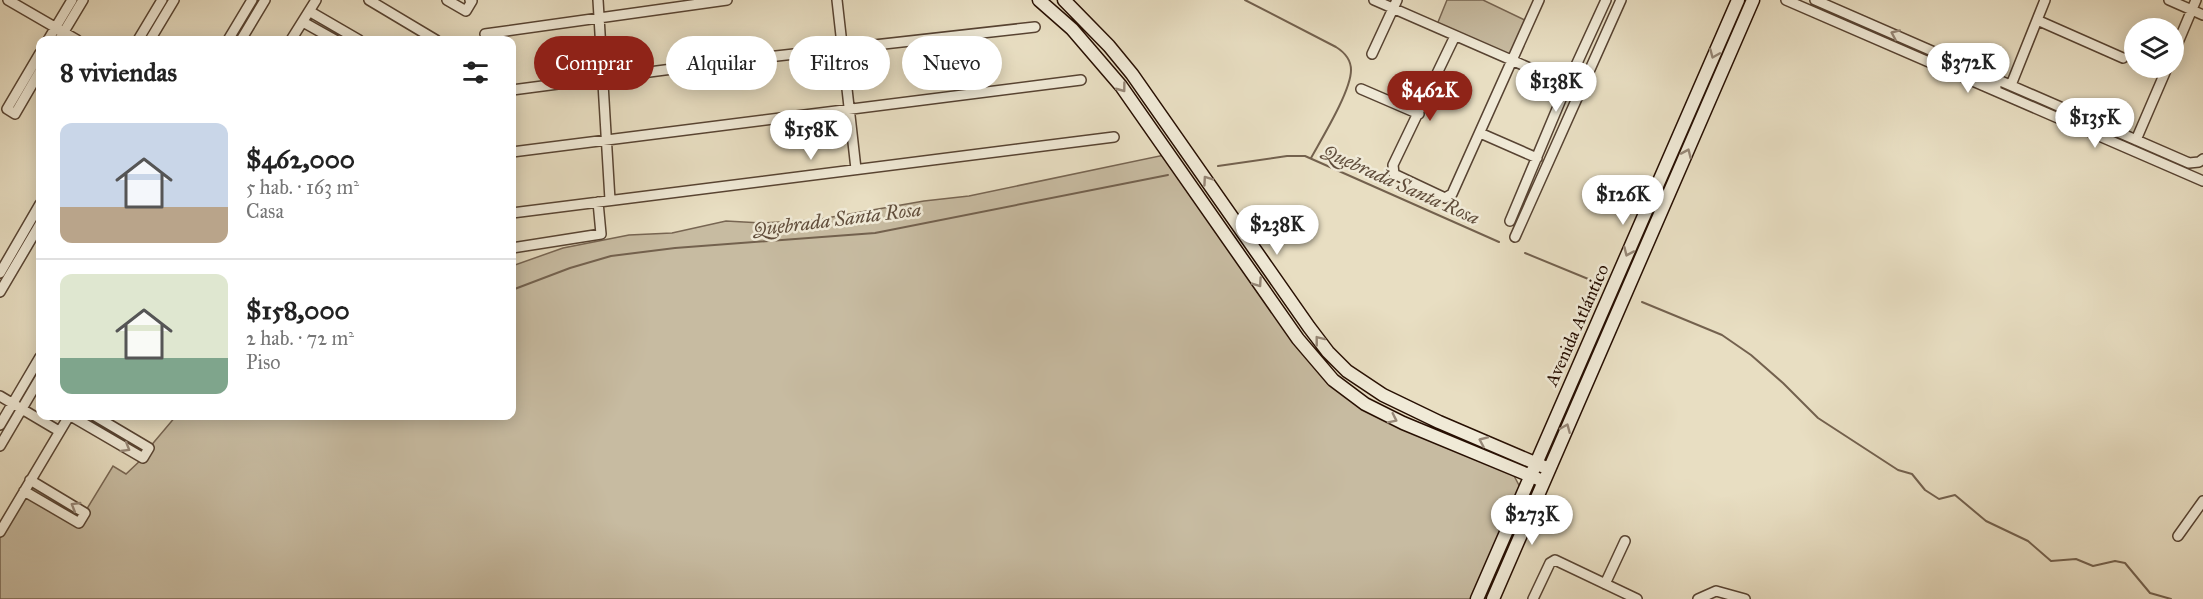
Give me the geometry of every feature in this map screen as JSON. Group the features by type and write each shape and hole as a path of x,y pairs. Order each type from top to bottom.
{"street":[{"path":"8,0 59,34"},
{"path":"59,34 72,0"},
{"path":"59,34 83,0"},
{"path":"140,36 162,0"},
{"path":"152,36 174,0"},
{"path":"230,36 252,0"},
{"path":"243,36 265,0"},
{"path":"294,36 315,0"},
{"path":"369,0 429,36"},
{"path":"447,0 466,11 472,1 470,0"},
{"path":"598,0 599,36"},
{"path":"485,34 727,0"},
{"path":"837,0 841,36"},
{"path":"1040,0 1072,28 1121,86 1266,295 1322,369 1354,397 1382,413 1436,438 1543,481"},
{"path":"1064,0 1109,46 1132,74 1296,309 1337,362 1358,379 1391,399 1549,469"},
{"path":"1374,0 1395,4 1455,36 1580,90"},
{"path":"1455,36 1392,170 1394,174 1445,198 1452,194 1539,0"},
{"path":"1510,220 1606,0"},
{"path":"1515,237 1621,0"},
{"name":"Avenida Atlántico","path":"1477,599 1738,0"},
{"name":"Avenida Atlántico","path":"1493,599 1753,0"},
{"path":"1786,0 1932,58 1987,75 1999,92 2203,181"},
{"path":"1815,0 1932,58"},
{"path":"2010,85 2045,0"},
{"path":"2169,0 2203,15"},
{"path":"2184,27 2196,0"},
{"path":"1372,54 1395,4"},
{"path":"309,11 352,36"},
{"path":"2037,20 2123,58"},
{"path":"303,22 328,36"},
{"path":"890,44 1035,27"},
{"path":"654,72 789,56"},
{"path":"36,60 7,109 15,114 36,78"},
{"path":"2136,140 2163,78"},
{"path":"516,151 1081,80"},
{"path":"1996,80 2189,163 2203,159"},
{"path":"516,90 534,87"},
{"path":"1361,89 1419,114"},
{"path":"603,90 610,200"},
{"path":"846,90 856,169"},
{"path":"1480,133 1537,158"},
{"path":"516,212 1114,137"},
{"path":"516,247 601,234 598,202"},
{"path":"0,273 36,211"},
{"path":"0,292 36,231"},
{"path":"0,425 36,364"},
{"path":"0,446 36,385"},
{"path":"0,396 36,417"},
{"path":"40,420 59,431"},
{"path":"0,532 67,420"},
{"path":"77,420 143,458 149,448 102,420"},
{"path":"1517,456 1535,452 1544,444"},
{"path":"1506,467 1516,477 1522,497"},
{"path":"24,490 79,523 85,513 30,480"},
{"path":"2178,536 2203,501"},
{"path":"1605,584 1625,541"},
{"path":"1533,599 1553,560 1637,599"},
{"path":"1698,599 1716,591 1745,599"}],"shaded area":[{"path":"1447,0 1483,0 1529,22 1512,61 1436,27"},
{"path":"309,11 352,36 328,36 303,22"},
{"path":"1169,154 1260,287 1344,389 1512,472 1521,489 1477,599 0,599 0,532 30,480 85,512 113,466 126,474 143,458 78,420 102,420 149,448 173,420 516,420 516,265 563,248 629,235 672,233 726,221 762,223 815,220 924,201 969,196"}],"waterway":[{"path":"1245,0 1336,47 1350,63 1350,79 1346,90 1311,158"},
{"name":"Quebrada Santa Rosa","path":"1218,166 1287,156 1305,156 1499,242"},
{"name":"Quebrada Santa Rosa","path":"516,288 570,268 611,256 675,248 875,233 1168,175"},
{"name":"Quebrada Santa Rosa","path":"1525,253 1598,283"},
{"name":"Quebrada Santa Rosa","path":"1642,302 1722,335 1751,355 1818,418 1898,470 1912,474 1925,490 1939,499 1955,495 1986,521 2028,541 2051,561 2076,559 2093,566 2115,561 2125,563 2150,593 2171,599"}]}
